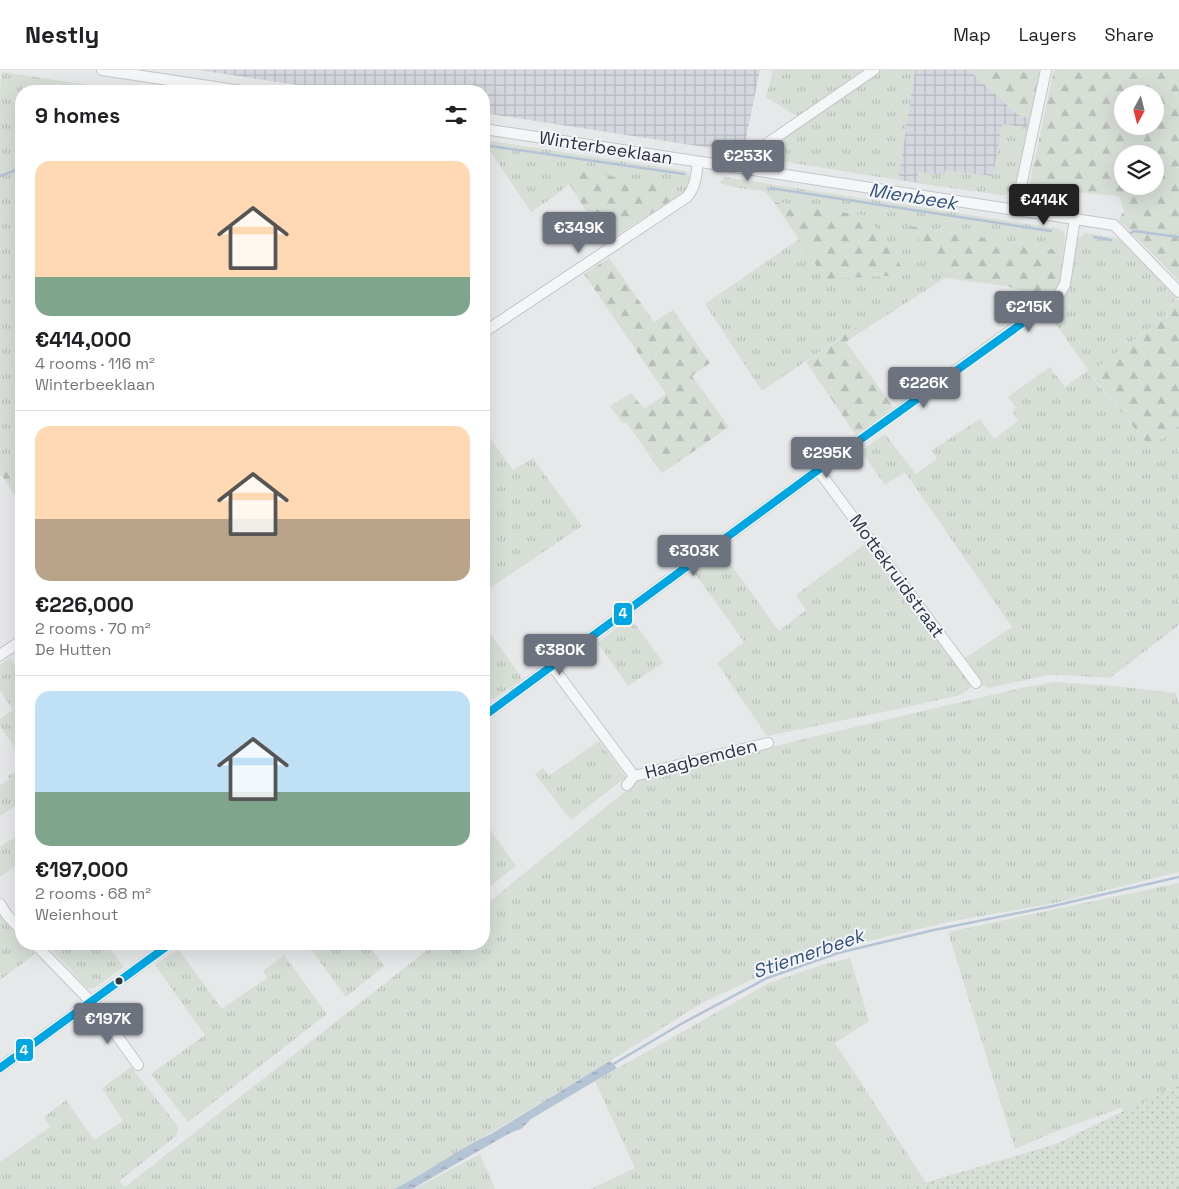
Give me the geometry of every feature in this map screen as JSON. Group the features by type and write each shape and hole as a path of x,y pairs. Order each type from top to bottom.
{"street":[{"path":"102,70 202,85"},
{"path":"744,168 762,148 874,70"},
{"path":"1016,209 1046,70"},
{"name":"Winterbeeklaan","path":"490,130 1114,225 1179,292"},
{"path":"490,328 687,197 694,189 698,162"},
{"path":"490,712 1053,300 1065,284 1075,218"},
{"name":"Mottekruidstraat","path":"818,470 976,683"},
{"path":"0,655 15,645"},
{"name":"Haagbemden","path":"552,666 634,776"},
{"name":"Haagbemden","path":"627,785 634,776 768,743"},
{"path":"0,904 15,923"},
{"path":"41,950 91,1002 138,1065"},
{"path":"0,1068 162,950"}],"shaded area":[{"path":"198,70 760,70 743,153 490,114 490,85 298,85"},
{"path":"915,70 969,70 1018,115 1031,118 1015,190 1003,195 898,180"}],"green space":[{"path":"773,70 869,70 800,118 766,97"},
{"path":"882,70 915,70 898,180 756,157"},
{"path":"969,70 1041,70 1031,118 1018,115"},
{"path":"1054,70 1179,70 1179,281 1119,220 1124,210 1119,196 1074,192 1071,206 1031,199 1027,195"},
{"path":"2,72 90,85 15,85 15,466 0,475 0,89"},
{"path":"1002,124 1029,128 1015,190 1003,195 917,183 918,172 944,175 945,170 993,176"},
{"path":"490,141 686,171 689,174 689,186 675,198 674,195 559,168 569,184 531,212 490,151"},
{"path":"559,168 648,182 670,191 675,198 606,242"},
{"path":"725,177 1059,229 1065,235 1064,251 910,226 945,278 859,333 856,327 762,391 705,304 799,239 825,279 868,216 774,202 765,191 719,183"},
{"path":"774,202 868,216 907,275 825,279"},
{"path":"909,226 1064,251 1061,277 1057,289 1036,304 1022,291 1007,286 945,278"},
{"path":"1085,233 1122,239 1176,298 1163,318 1089,374 1150,447 1179,425 1179,625 1110,678 1048,675 989,688 983,686 965,658 1012,627 905,472 885,485 861,451 885,434 916,474 937,459 932,450 980,419 994,439 1018,421 1012,411 1016,408 1008,397 1050,367 1065,387 1088,370 1049,314 1069,290 1077,239"},
{"path":"609,258 654,322 673,310 710,363 692,376 729,427 662,473 626,422 623,424 610,406 631,393 644,409 666,394 584,274"},
{"path":"1176,298 1179,301 1179,425 1150,447 1089,373 1163,318"},
{"path":"856,327 859,333 846,342 893,407 856,435 806,362"},
{"path":"490,437 513,470 533,458 582,526 490,588"},
{"path":"15,466 15,495 1,474"},
{"path":"866,543 970,684 971,688 960,695 767,736 717,663 744,642 694,572 721,551 779,631 806,610 796,595"},
{"path":"630,617 663,663 628,686 598,643"},
{"path":"490,633 523,679 490,701"},
{"path":"10,658 15,665 15,748 0,726 0,719 13,710 0,690 0,665"},
{"path":"1055,682 1176,693 1179,704 1179,872 1055,903 948,922 811,955 764,974 700,1004 599,1068 397,1189 0,1189 0,1162 50,1127 44,1117 66,1100 94,1140 123,1121 102,1088 131,1067 177,1125 178,1131 176,1136 119,1181 125,1187 427,950 490,950 490,901 638,781 808,738 1021,688"},
{"path":"599,741 626,777 571,820 535,774 543,768 549,776"},
{"path":"15,772 15,806 0,816 0,785 10,779 8,776"},
{"path":"490,829 516,866 490,886"},
{"path":"15,837 15,866 0,877 0,847"},
{"path":"1179,883 1179,1189 961,1189 1074,1136 1122,1123 1123,1107 1052,1133 1015,1149 948,932"},
{"path":"0,916 15,932 15,950 31,950 35,954 0,980"},
{"path":"52,950 111,950 124,967 94,988 87,988"},
{"path":"179,950 222,1009 267,978 263,971 284,955 327,1014 188,1122 151,1074 205,1035 155,965"},
{"path":"311,950 372,950 384,966 346,997"},
{"path":"850,958 869,1021 835,1043 930,1189 591,1189 635,1168 595,1081 769,983 822,965"},
{"path":"1179,1084 1179,1189 904,1189 1056,1144"},
{"path":"480,1154 495,1189 414,1189"}],"water":[{"path":"610,1061 617,1068 531,1119 521,1129 510,1133 412,1189 394,1189 491,1134"}],"waterway":[{"name":"Mienbeek","path":"490,146 684,174"},
{"name":"Mienbeek","path":"0,176 15,170"},
{"name":"Mienbeek","path":"770,188 1051,231"},
{"name":"Mienbeek","path":"1131,233 1134,231 1179,237"},
{"name":"Mienbeek","path":"1094,237 1111,240"},
{"name":"Stiemerbeek","path":"610,1066 681,1024 767,978 838,953 934,930 1053,906 1179,877"}],"transit line":[{"name":"4","path":"490,712 818,470 1042,309"},
{"name":"4","path":"0,1068 162,950"}]}
